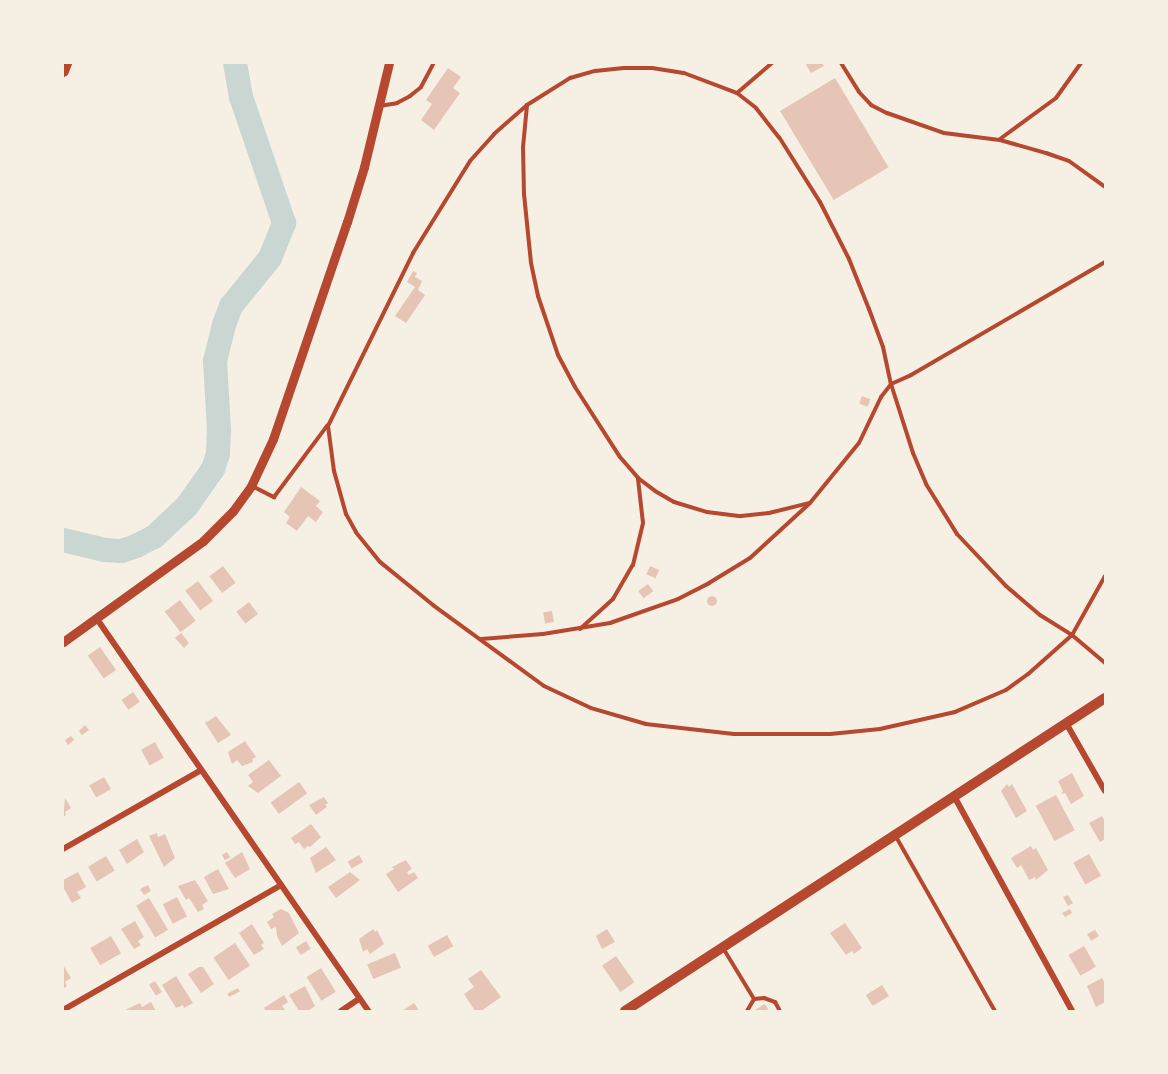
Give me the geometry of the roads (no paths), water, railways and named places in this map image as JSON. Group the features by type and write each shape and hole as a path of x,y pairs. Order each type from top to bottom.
{"main road":[{"path":"63,71 66,63"},
{"path":"625,1011 1105,698"}],"street":[{"path":"63,642 203,541 233,511 251,486 273,438 344,234 389,63"},
{"path":"97,619 368,1011"},
{"path":"1066,723 1105,791"},
{"path":"63,849 200,771"},
{"path":"953,796 1072,1011"},
{"path":"63,1010 281,885"},
{"path":"341,1011 359,999"}],"lane":[{"path":"379,106 397,103 410,96 421,87 434,63"},
{"path":"759,63 765,69"},
{"path":"737,93 772,63"},
{"path":"841,63 859,92 872,105 887,113 944,134 1000,140 1069,161 1105,188"},
{"path":"1000,140 1056,98 1082,63"},
{"path":"251,486 274,497 328,426 380,317 442,204 470,161 527,105 570,78 595,71 651,68 684,73 737,93 756,108 779,136 820,202 849,259 869,309 883,347 891,384 913,453 926,484 957,534 1006,586 1040,615 1072,635 1105,663"},
{"path":"527,105 524,147 525,203 531,263 538,296 558,355 575,387 614,448 638,478 675,502 724,515 770,513 810,503"},
{"path":"480,639 579,630 640,614 709,583 750,558 810,503 859,443 881,397 891,384 911,375 1105,262"},
{"path":"328,426 340,496 356,532 380,562 544,686 567,699 616,717 685,729 781,736 880,729 955,712 1006,690 1072,635 1105,576"},
{"path":"579,630 613,599 633,565 643,524 638,478"},
{"path":"895,835 994,1011"},
{"path":"722,948 754,999"},
{"path":"754,999 764,998 775,1002 780,1011"},
{"path":"747,1011 754,999"}],"waterway":[{"path":"63,540 105,550 121,551 136,546 154,537 187,506 213,469 218,454 219,430 215,361 224,325 231,306 270,258 284,223 241,97 235,63"}]}
